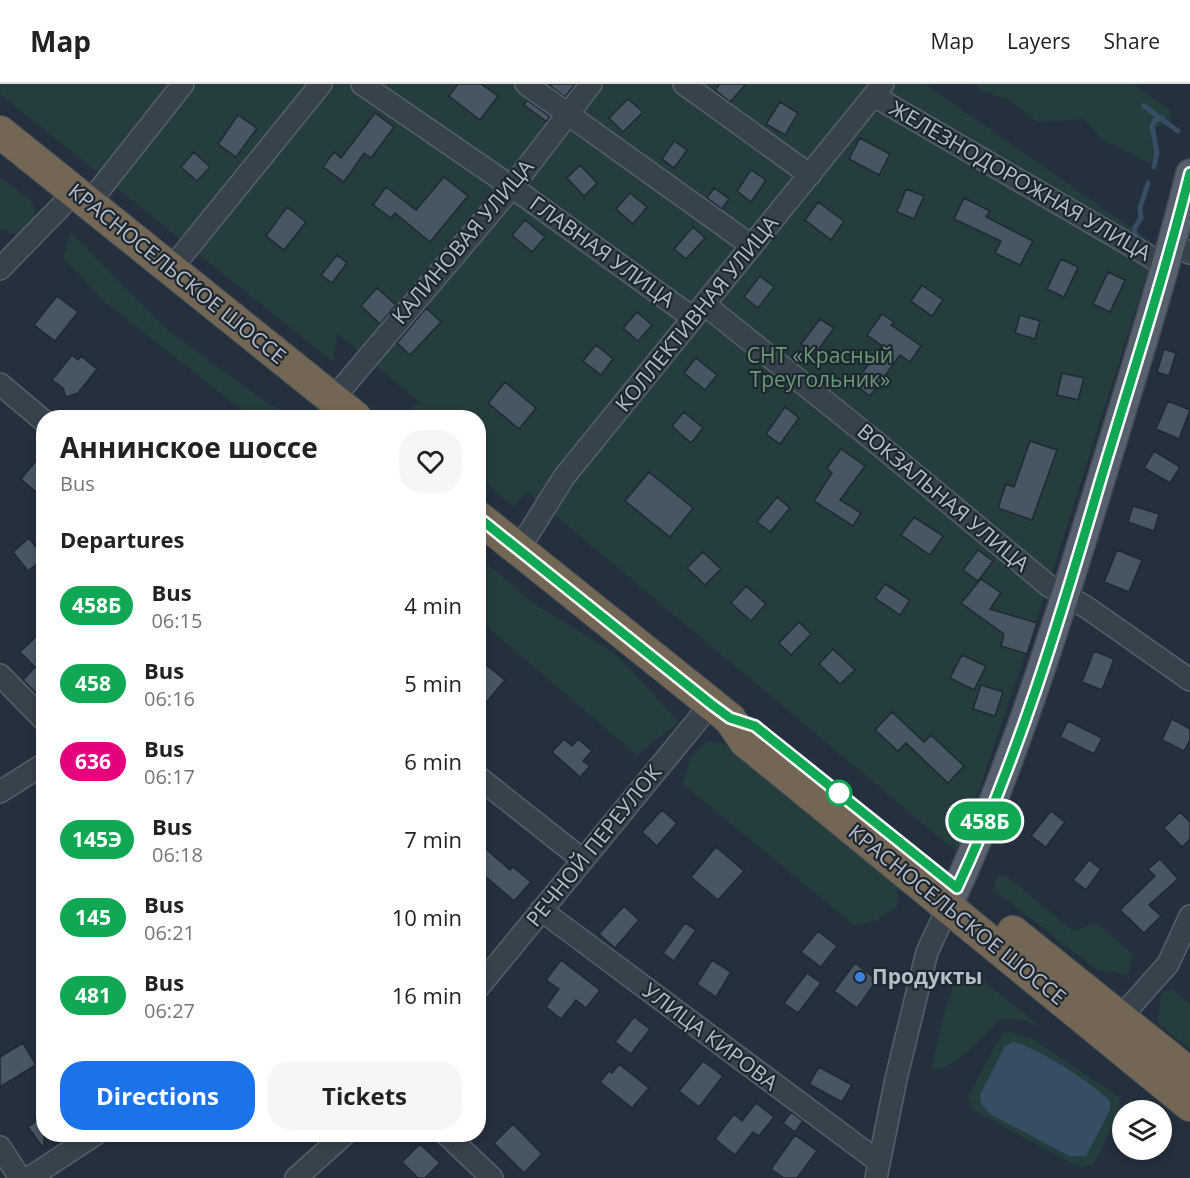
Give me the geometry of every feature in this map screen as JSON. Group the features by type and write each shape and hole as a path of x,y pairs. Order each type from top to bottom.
{"highway":[{"name":"КРАСНОСЕЛЬСКОЕ ШОССЕ","path":"0,132 344,408"},
{"name":"КРАСНОСЕЛЬСКОЕ ШОССЕ","path":"486,523 720,711 745,741 952,897 1120,1018 1190,1074"},
{"name":"КРАСНОСЕЛЬСКОЕ ШОССЕ","path":"952,897 1190,1105"}],"main road":[{"path":"952,897 1006,770 1066,596 1176,254 1190,173"}],"street":[{"path":"0,269 82,198 183,84"},
{"path":"171,269 321,84"},
{"name":"ГЛАВНАЯ УЛИЦА","path":"362,84 699,311"},
{"path":"526,84 752,246"},
{"name":"КАЛИНОВАЯ УЛИЦА","path":"344,408 591,84"},
{"path":"684,84 810,175"},
{"name":"КОЛЛЕКТИВНАЯ УЛИЦА","path":"519,549 564,477 879,90"},
{"name":"ЖЕЛЕЗНОДОРОЖНАЯ УЛИЦА","path":"879,90 1176,254"},
{"name":"ВОКЗАЛЬНАЯ УЛИЦА","path":"699,311 872,439 1049,586 1086,607 1190,680"},
{"path":"0,384 36,414"},
{"path":"0,675 36,712"},
{"name":"РЕЧНОЙ ПЕРЕУЛОК","path":"486,978 583,860 720,711"},
{"path":"0,792 36,769"},
{"path":"486,783 583,860"},
{"path":"878,1170 927,952 952,897"},
{"name":"УЛИЦА КИРОВА","path":"541,910 878,1170"},
{"path":"1120,1018 1168,964 1190,916"},
{"path":"29,1178 84,1142"},
{"path":"296,1178 336,1142"},
{"path":"455,1142 492,1178"},
{"path":"0,1147 20,1178"}],"green space":[{"name":"СНТ «Красный Треугольник»","path":"0,84 925,84 1156,245 1045,595 958,853 524,489 525,493 514,507 486,483 486,410 413,410 413,404 423,405 337,333 333,362 0,94"},
{"path":"975,84 1133,84 1171,111 1170,123 1156,127 1157,154 1150,163 1102,139 1084,119 1037,122 1009,100 980,90"},
{"path":"0,177 33,203 35,217 23,237 0,229"},
{"path":"70,231 165,328 267,403 280,410 242,410 105,302 64,259"},
{"path":"486,563 534,604 615,653 679,722 637,755 486,626"},
{"path":"707,741 732,744 897,880 898,905 876,920 855,926 683,784 690,759"},
{"path":"997,875 1009,878 1073,931 1097,923 1133,955 1128,975 1096,969 994,890"},
{"path":"958,973 979,978 1040,1026 1021,1019 1001,1019 958,1059 939,1069 931,1069 944,1014"},
{"path":"1172,989 1190,1004 1190,1049 1158,1024 1161,994"},
{"path":"1010,1032 1031,1038 1120,1098 1120,1100 1112,1100 1112,1127 1093,1164 1083,1168 1073,1164 972,1109 968,1097 1004,1033","holes":["1025,1045 1087,1083 1110,1102 1069,1156 990,1114 981,1105"]}],"water":[{"path":"1014,1042 1037,1051 1065,1068 1103,1094 1110,1102 1110,1110 1086,1156 1069,1156 990,1114 981,1104 980,1095 1005,1046"}],"building":[{"path":"458,84 481,84 498,96 480,120 449,96"},
{"path":"548,84 575,84 565,97"},
{"path":"720,84 746,84 730,102 715,90"},
{"path":"628,99 643,112 623,132 609,118"},
{"path":"527,100 550,117 546,121 524,105"},
{"path":"780,102 798,113 785,135 766,124"},
{"path":"375,113 394,127 371,158 364,153 344,182 323,167 334,152 341,158"},
{"path":"238,115 257,128 236,157 218,144"},
{"path":"860,138 890,154 879,175 849,159"},
{"path":"674,141 687,150 674,168 662,159"},
{"path":"194,152 210,167 197,181 181,167"},
{"path":"580,165 597,183 584,196 567,178"},
{"path":"751,170 766,180 751,202 737,191"},
{"path":"444,177 468,196 430,242 395,213 391,218 373,205 386,187 416,210"},
{"path":"714,188 729,199 722,209 707,198"},
{"path":"906,189 924,196 914,219 897,212"},
{"path":"630,193 647,207 633,224 616,209"},
{"path":"964,198 990,211 986,217 1033,241 1020,265 995,253 1001,241 954,219"},
{"path":"818,202 844,221 831,240 805,220"},
{"path":"287,207 306,222 284,250 266,236"},
{"path":"525,220 545,237 532,252 512,235"},
{"path":"693,227 705,238 686,259 674,249"},
{"path":"337,255 347,263 332,283 321,275"},
{"path":"1061,259 1078,267 1064,297 1047,289"},
{"path":"1108,272 1125,280 1110,312 1093,304"},
{"path":"760,276 774,287 758,308 744,297"},
{"path":"922,285 943,300 932,316 911,301"},
{"path":"377,288 396,305 380,324 361,306"},
{"path":"57,296 78,312 55,341 34,325"},
{"path":"426,308 441,322 410,355 397,343"},
{"path":"637,312 652,325 638,341 623,328"},
{"path":"882,314 894,322 891,325 921,346 910,362 900,355 870,396 854,384 882,346 867,335"},
{"path":"1020,315 1040,321 1035,339 1015,333"},
{"path":"820,319 834,328 815,354 801,344"},
{"path":"596,345 613,359 601,375 583,361"},
{"path":"1164,349 1176,353 1169,376 1157,372"},
{"path":"72,355 78,360 81,356 97,369 78,393 66,397 63,388 52,380"},
{"path":"696,358 717,375 705,390 684,373"},
{"path":"1062,373 1084,378 1078,400 1057,395"},
{"path":"505,382 536,408 519,429 488,403"},
{"path":"1168,401 1190,410 1179,439 1156,429"},
{"path":"785,407 799,418 780,444 766,434"},
{"path":"684,412 703,428 691,443 672,426"},
{"path":"1030,441 1057,450 1032,520 998,508 1006,484 1014,487"},
{"path":"841,449 865,466 840,500 861,513 853,526 814,501 832,473 827,468"},
{"path":"1154,451 1180,467 1170,483 1144,468"},
{"path":"36,461 36,492 21,479"},
{"path":"649,472 693,508 670,537 625,501"},
{"path":"777,497 790,508 770,532 757,522"},
{"path":"1133,506 1159,514 1154,531 1128,522"},
{"path":"914,517 943,536 930,555 901,535"},
{"path":"29,538 36,547 36,564 28,571 13,552"},
{"path":"978,550 993,561 978,581 963,570"},
{"path":"1117,550 1142,560 1129,592 1104,582"},
{"path":"703,552 721,569 705,585 687,568"},
{"path":"981,579 1001,593 990,609 1037,623 1027,654 1001,646 1004,634 961,603"},
{"path":"885,584 910,600 900,615 875,598"},
{"path":"746,586 766,604 751,621 731,603"},
{"path":"799,622 811,634 791,655 779,643"},
{"path":"36,637 36,693 23,680 35,667 20,652"},
{"path":"833,649 855,670 840,684 819,664"},
{"path":"1094,651 1114,659 1102,690 1082,682"},
{"path":"962,655 986,666 974,690 950,678"},
{"path":"486,665 505,680 486,703"},
{"path":"981,685 1003,692 995,716 973,709"},
{"path":"892,712 924,742 931,735 964,766 948,783 906,743 898,751 875,730"},
{"path":"1172,719 1190,729 1190,740 1184,751 1162,740"},
{"path":"1068,721 1102,738 1094,754 1060,737"},
{"path":"564,739 572,746 578,739 592,751 583,761 590,766 580,777 552,752"},
{"path":"662,810 677,823 657,846 642,832"},
{"path":"1051,811 1065,822 1046,847 1031,836"},
{"path":"1180,812 1190,822 1190,839 1182,847 1164,828"},
{"path":"716,847 744,871 718,900 691,877"},
{"path":"486,849 510,870 513,867 531,882 514,901 486,877"},
{"path":"1160,859 1178,879 1149,905 1161,916 1144,933 1120,910 1155,876 1148,869"},
{"path":"1089,860 1101,869 1086,890 1073,880"},
{"path":"624,906 639,920 615,948 599,934"},
{"path":"685,923 696,930 674,961 663,953"},
{"path":"818,931 837,946 821,967 801,952"},
{"path":"561,960 600,990 586,1008 576,1000 561,1019 546,1007 559,989 546,980"},
{"path":"712,960 731,972 716,997 697,984"},
{"path":"855,963 877,980 857,1008 834,991"},
{"path":"807,973 821,983 798,1013 784,1003"},
{"path":"634,1017 650,1029 631,1054 615,1042"},
{"path":"23,1043 36,1065 0,1087 0,1057"},
{"path":"703,1061 723,1076 699,1107 679,1091"},
{"path":"619,1064 649,1088 632,1108 600,1082"},
{"path":"819,1067 852,1085 842,1102 809,1084"},
{"path":"756,1103 774,1117 759,1136 753,1132 735,1155 715,1139 734,1114 742,1121"},
{"path":"791,1112 803,1121 795,1132 783,1123"},
{"path":"36,1122 36,1138 28,1127"},
{"path":"513,1124 542,1154 524,1173 494,1143"},
{"path":"795,1135 817,1151 797,1178 784,1178 771,1169"},
{"path":"420,1144 440,1163 425,1178 418,1178 402,1162"}],"waterway":[{"path":"1144,106 1178,131"},
{"path":"1154,167 1157,153 1152,126 1155,120 1162,118"},
{"path":"1136,235 1134,229 1141,218 1140,208 1148,183"}],"bus line":[{"name":"458Б","path":"486,523 711,704 730,718 755,726 957,888 1006,770 1066,596 1172,243 1190,173"}],"place":[{"name":"Продукты","path":"860,977"}]}
